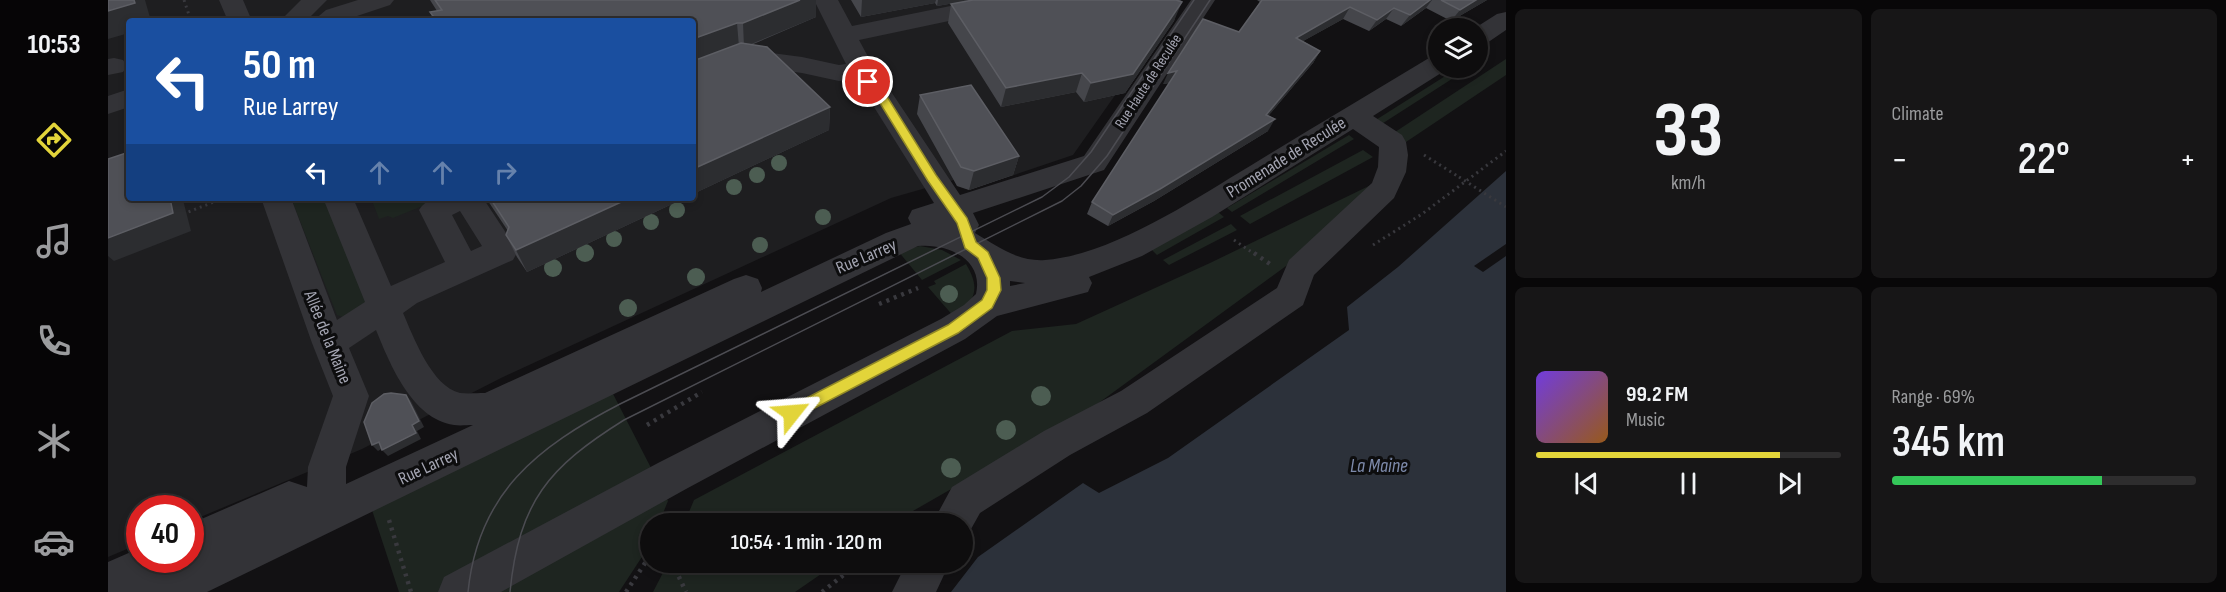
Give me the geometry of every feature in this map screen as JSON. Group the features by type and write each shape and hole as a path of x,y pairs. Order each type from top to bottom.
{"street":[{"path":"231,0 239,18"},
{"path":"295,18 315,0"},
{"path":"330,18 382,0"},
{"path":"459,592 672,476 953,329 987,304 994,290 993,278 963,222 913,149 879,93 865,76 826,0"},
{"path":"844,35 1015,0"},
{"name":"Rue Haute de Reculée","path":"953,208 1094,163 1203,0"},
{"path":"1499,0 1506,3"},
{"path":"1488,31 1506,19"},
{"path":"696,75 740,57 802,65 839,74 865,76"},
{"name":"Promenade de Reculée","path":"977,250 1012,270 1044,273 1088,265 1131,247 1201,209 1428,70"},
{"path":"865,76 869,95 916,198 920,226 953,208"},
{"path":"108,105 126,99"},
{"path":"958,513 966,500 1057,443 1134,402 1291,296 1300,269 1383,190 1391,175 1395,160 1392,142 1354,116"},
{"name":"Allée de la Maine","path":"277,201 351,396 327,467 325,513"},
{"path":"339,201 410,367 426,389 453,409 487,409 808,259 846,264"},
{"path":"454,201 434,210 464,268"},
{"path":"329,343 405,294 502,251 469,201"},
{"name":"Rue Larrey","path":"161,592 622,374 920,226 977,250"},
{"name":"Promenade de Reculée","path":"987,304 1066,286 1098,274 1131,247"},
{"path":"204,539 289,500 325,513"},
{"path":"108,584 132,573"},
{"path":"913,592 924,573"}],"path":[{"path":"184,0 190,18"},
{"path":"1364,251 1422,214 1506,151"},
{"path":"1422,154 1506,207"},
{"path":"182,214 217,201"},
{"path":"1234,240 1255,254"},
{"path":"879,303 918,288"},
{"path":"647,425 702,392"},
{"path":"379,489 411,592"},
{"path":"626,592 640,571"},
{"path":"677,573 686,592"},
{"path":"822,592 846,573"}],"shaded area":[{"path":"108,0 1182,0 1073,155 970,190 957,186 954,180 891,198 501,378 362,449 204,516 204,495 126,495 126,549 108,557"},
{"path":"1506,59 1506,75 1406,142 1392,134 1477,78 1488,78 1488,71"},
{"path":"1442,78 1453,78 1377,127 1371,123"},
{"path":"1349,135 1354,139 1232,212 1227,208"},
{"path":"1363,150 1373,157 1250,224 1240,216"},
{"path":"1375,183 1301,255 1089,410 909,513 689,513 694,500 1012,331 1076,324 1210,263"},
{"path":"292,201 329,201 371,301 345,318 337,315"},
{"path":"372,201 435,201 393,218 388,216 379,219"},
{"path":"1218,212 1224,217 1157,255 1151,249"},
{"path":"1231,224 1237,230 1169,265 1163,260"},
{"path":"920,246 942,250 961,260 922,280 898,251"},
{"path":"966,264 973,280 974,294 955,318 928,287 936,284 934,281"},
{"path":"610,388 668,501 663,513 640,513 640,560 619,592 399,592 372,510"},
{"path":"662,573 823,573 795,592 653,592"}],"water":[{"name":"La Maine","path":"1506,171 1506,592 951,592 966,573 973,573 973,563 978,557 1083,483 1099,493 1168,458 1349,330 1347,307 1398,267"}],"pier":[{"path":"1506,244 1506,256 1483,272 1474,266"}],"building":[{"path":"108,0 134,0 135,3 108,11"},
{"path":"435,0 800,0 743,23 737,23 696,38 696,18 435,18 430,12 442,10"},
{"path":"973,0 1176,0 1182,2 1133,74 1091,83 1082,73 1006,88 951,4"},
{"path":"1262,0 1430,0 1410,15 1394,8 1377,20 1350,7 1296,38 1320,51 1266,115 1275,119 1113,215 1092,202 1177,71 1168,73 1203,19 1239,32"},
{"path":"1441,0 1476,0 1460,10"},
{"path":"741,43 767,47 830,107 696,168 696,60"},
{"path":"971,85 1019,156 974,171 961,167 920,95"},
{"path":"126,153 126,201 171,201 173,213 108,238 108,159"},
{"path":"492,201 623,201 516,250 506,235 509,227"},
{"path":"384,394 406,395 419,421 412,425 416,433 382,450 379,442 372,445 364,422 372,403"}],"tram line":[{"path":"468,592 474,557 484,527 499,500 538,456 590,420 620,404 1042,197 1069,177 1091,152 1194,0"},
{"path":"510,592 514,560 530,510 557,471 576,454 624,420 1062,201 1081,186 1107,156 1210,0"}],"route":[{"path":"792,413 953,329 971,318 987,304 994,290 991,270 984,255 970,244 963,222 940,191 879,93 868,82"}]}
